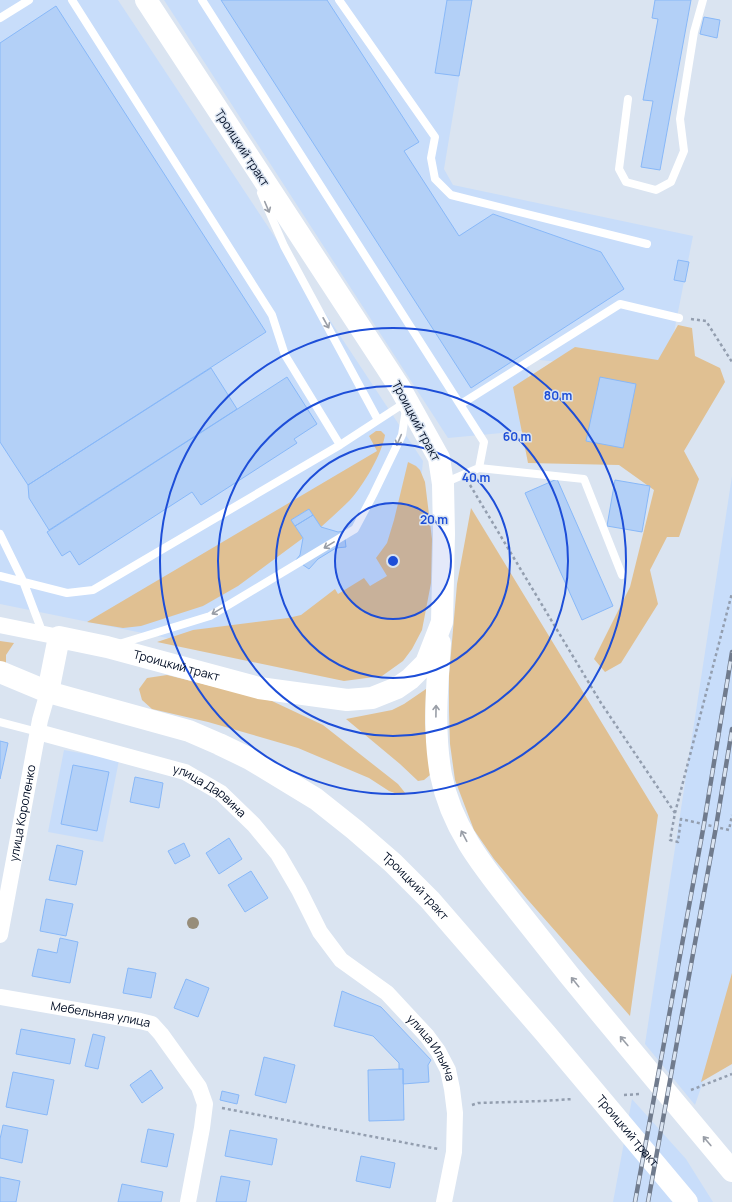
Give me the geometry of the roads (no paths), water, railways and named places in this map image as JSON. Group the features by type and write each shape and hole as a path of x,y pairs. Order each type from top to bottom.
{"main road":[{"name":"Троицкий тракт","path":"51,636 107,648 259,688 347,700 372,698 397,688 410,679 426,663 442,622 444,534 443,484 439,458 400,388 146,0"},
{"path":"442,622 435,722 441,776 458,824 473,852 485,869 600,1012 732,1171"},
{"path":"0,672 48,692 51,636"},
{"name":"Троицкий тракт","path":"48,692 190,731 219,744 250,759 316,799 355,830 430,900 546,1034 687,1202"}],"street":[{"path":"0,626 51,636"},
{"name":"улица Короленко","path":"0,935 40,720 48,692"},
{"name":"улица Дарвина","path":"38,732 185,772 221,793 254,825 278,854 299,890 320,932"},
{"name":"улица Ильича","path":"320,932 342,960 387,993 427,1036 438,1051 448,1070 455,1113 454,1152 444,1202"},
{"name":"Мебельная улица","path":"0,998 140,1020 152,1024 161,1034 199,1087 205,1104 188,1202"}],"lane":[{"path":"0,18 29,0"},
{"path":"72,0 272,315 285,355 340,444"},
{"path":"202,0 484,442 479,468"},
{"path":"340,0 435,138 431,158 435,179 451,195 647,244"},
{"path":"628,99 619,169 626,182 656,190 672,182 684,150 680,119 694,32 703,0"},
{"path":"241,146 284,246 378,420"},
{"path":"461,404 620,304 679,318"},
{"path":"0,576 67,593 93,590 340,444 407,402"},
{"path":"107,648 210,616 355,529 402,436 407,402"},
{"path":"443,484 479,468 584,480 622,575"},
{"path":"0,534 51,636"},
{"path":"0,722 38,732"}],"railway":[{"path":"635,1202 704,824 732,652"},
{"path":"648,1202 716,827 732,729"}]}
